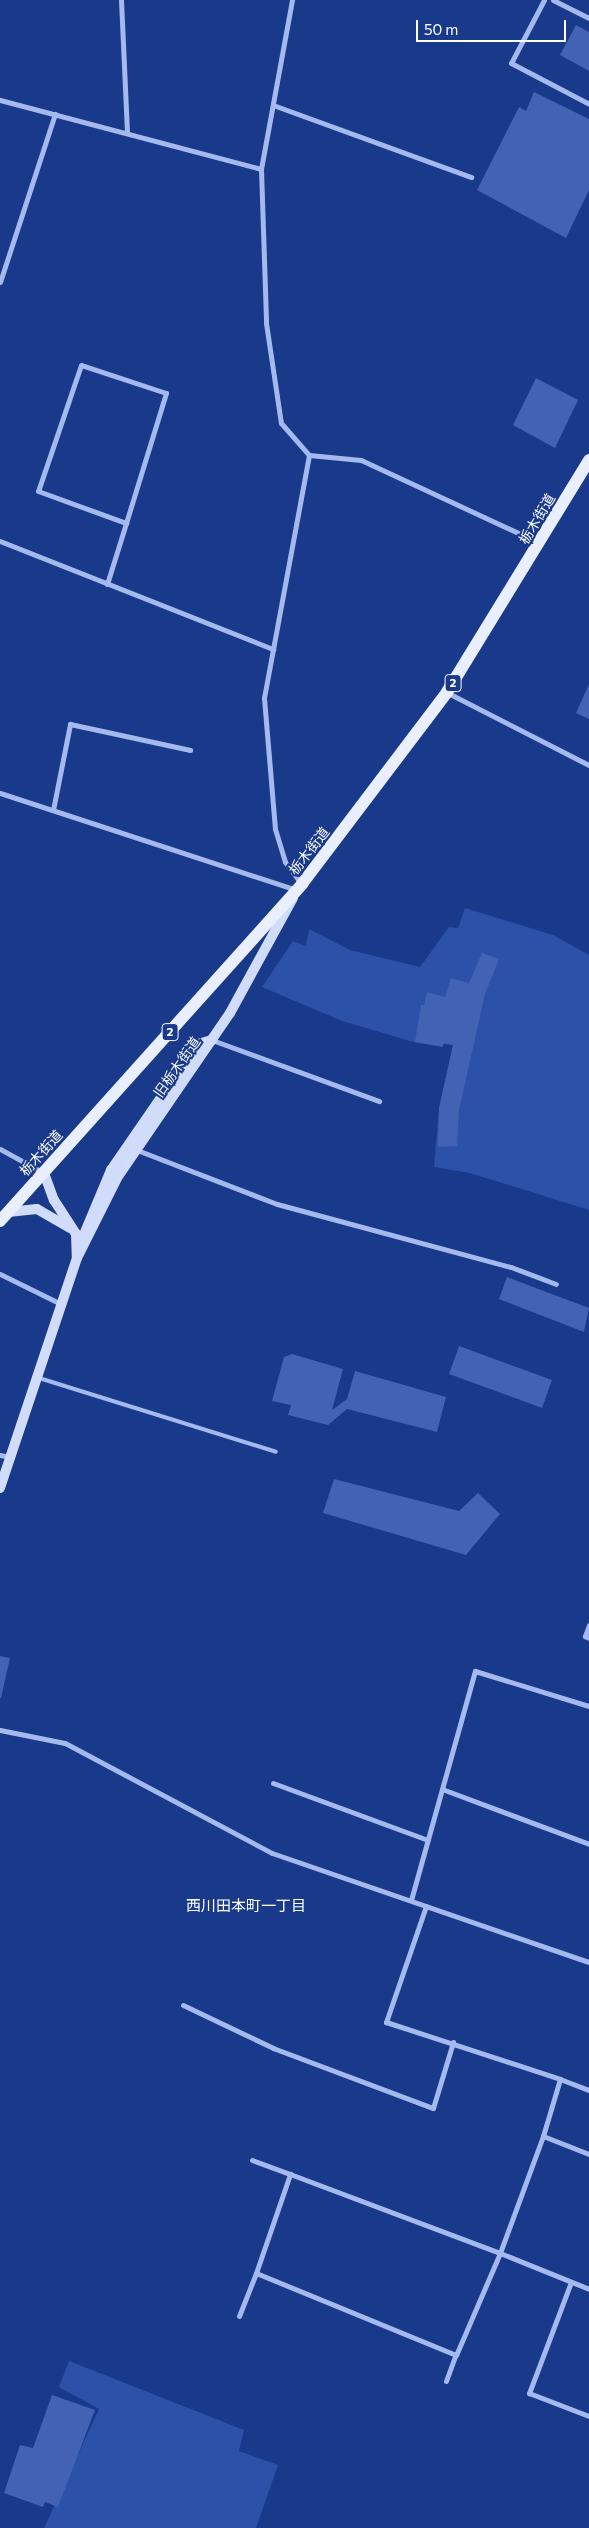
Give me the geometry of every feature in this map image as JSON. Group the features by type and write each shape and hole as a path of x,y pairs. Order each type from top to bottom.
{"main road":[{"name":"栃木街道","path":"4,1216 299,887 447,692 540,544 589,460"},
{"name":"旧栃木街道","path":"0,1488 5,1456 37,1377 77,1258 117,1178 212,1040 263,956 299,887"},
{"path":"77,1258 87,1222 111,1170 198,1044 212,1040"},
{"path":"44,1173 54,1200 76,1234"},
{"path":"4,1216 37,1209 61,1221 76,1234"},
{"name":"旧栃木街道","path":"76,1234 77,1258"}],"street":[{"path":"121,0 127,133"},
{"path":"292,0 261,169 266,323 281,423 310,455 361,460 540,544"},
{"path":"544,0 511,63 589,104"},
{"path":"553,0 589,18"},
{"path":"0,100 261,169"},
{"path":"272,105 471,177"},
{"path":"0,282 55,114"},
{"path":"107,584 126,523 166,393 81,365 38,491 126,523"},
{"path":"299,887 285,862 275,829 264,698 310,455"},
{"path":"0,541 273,649"},
{"path":"447,692 589,765"},
{"path":"53,810 70,724 190,750"},
{"path":"0,793 299,887"},
{"path":"212,1040 379,1101"},
{"path":"0,1149 44,1173"},
{"path":"136,1149 277,1204 511,1267 556,1284"},
{"path":"0,1274 61,1304"},
{"path":"589,1625 585,1636 589,1638"},
{"path":"411,1900 475,1671 589,1706"},
{"path":"0,1730 65,1743 272,1853 589,1962"},
{"path":"273,1783 428,1840"},
{"path":"442,1789 589,1844"},
{"path":"426,1906 386,2022 453,2042 589,2090"},
{"path":"183,2006 273,2048 433,2108 453,2042"},
{"path":"446,2380 500,2253 543,2136 560,2079"},
{"path":"543,2136 589,2154"},
{"path":"252,2160 500,2253 589,2289"},
{"path":"239,2316 290,2174"},
{"path":"256,2273 456,2354"},
{"path":"572,2282 529,2393 589,2416"}],"lane":[{"path":"37,1377 276,1452"}],"shaded area":[{"path":"465,908 553,935 589,955 589,1210 470,1173 434,1167 439,1108 453,1045 417,1043 342,1021 262,987 293,941 306,946 309,929 350,950 420,967 449,927 458,928"},
{"path":"69,2361 244,2430 239,2451 278,2465 256,2528 44,2528 99,2409 59,2387"}],"building":[{"path":"576,25 589,32 589,71 560,55"},
{"path":"534,92 589,119 589,190 566,238 477,190 519,107 526,111"},
{"path":"536,378 578,400 555,448 513,425"},
{"path":"589,684 589,719 576,713"},
{"path":"482,953 499,959 485,994 459,1110 457,1146 438,1147 439,1108 453,1045 444,1043 442,1047 415,1042 421,1005 424,1005 427,992 445,997 451,978 469,983"},
{"path":"507,1277 589,1308 584,1332 499,1299"},
{"path":"459,1346 552,1380 542,1408 449,1374"},
{"path":"292,1354 343,1369 332,1410 347,1399 355,1371 446,1397 437,1432 347,1409 328,1425 288,1415 291,1405 272,1401 284,1357"},
{"path":"334,1479 459,1511 478,1493 500,1514 466,1555 323,1513"},
{"path":"0,1656 10,1658 1,1698 0,1698"},
{"path":"52,2395 95,2410 58,2507 45,2502 43,2507 4,2493 20,2445 33,2448"}],"district":[{"name":"西川田本町一丁目","path":"246,1906"}]}
